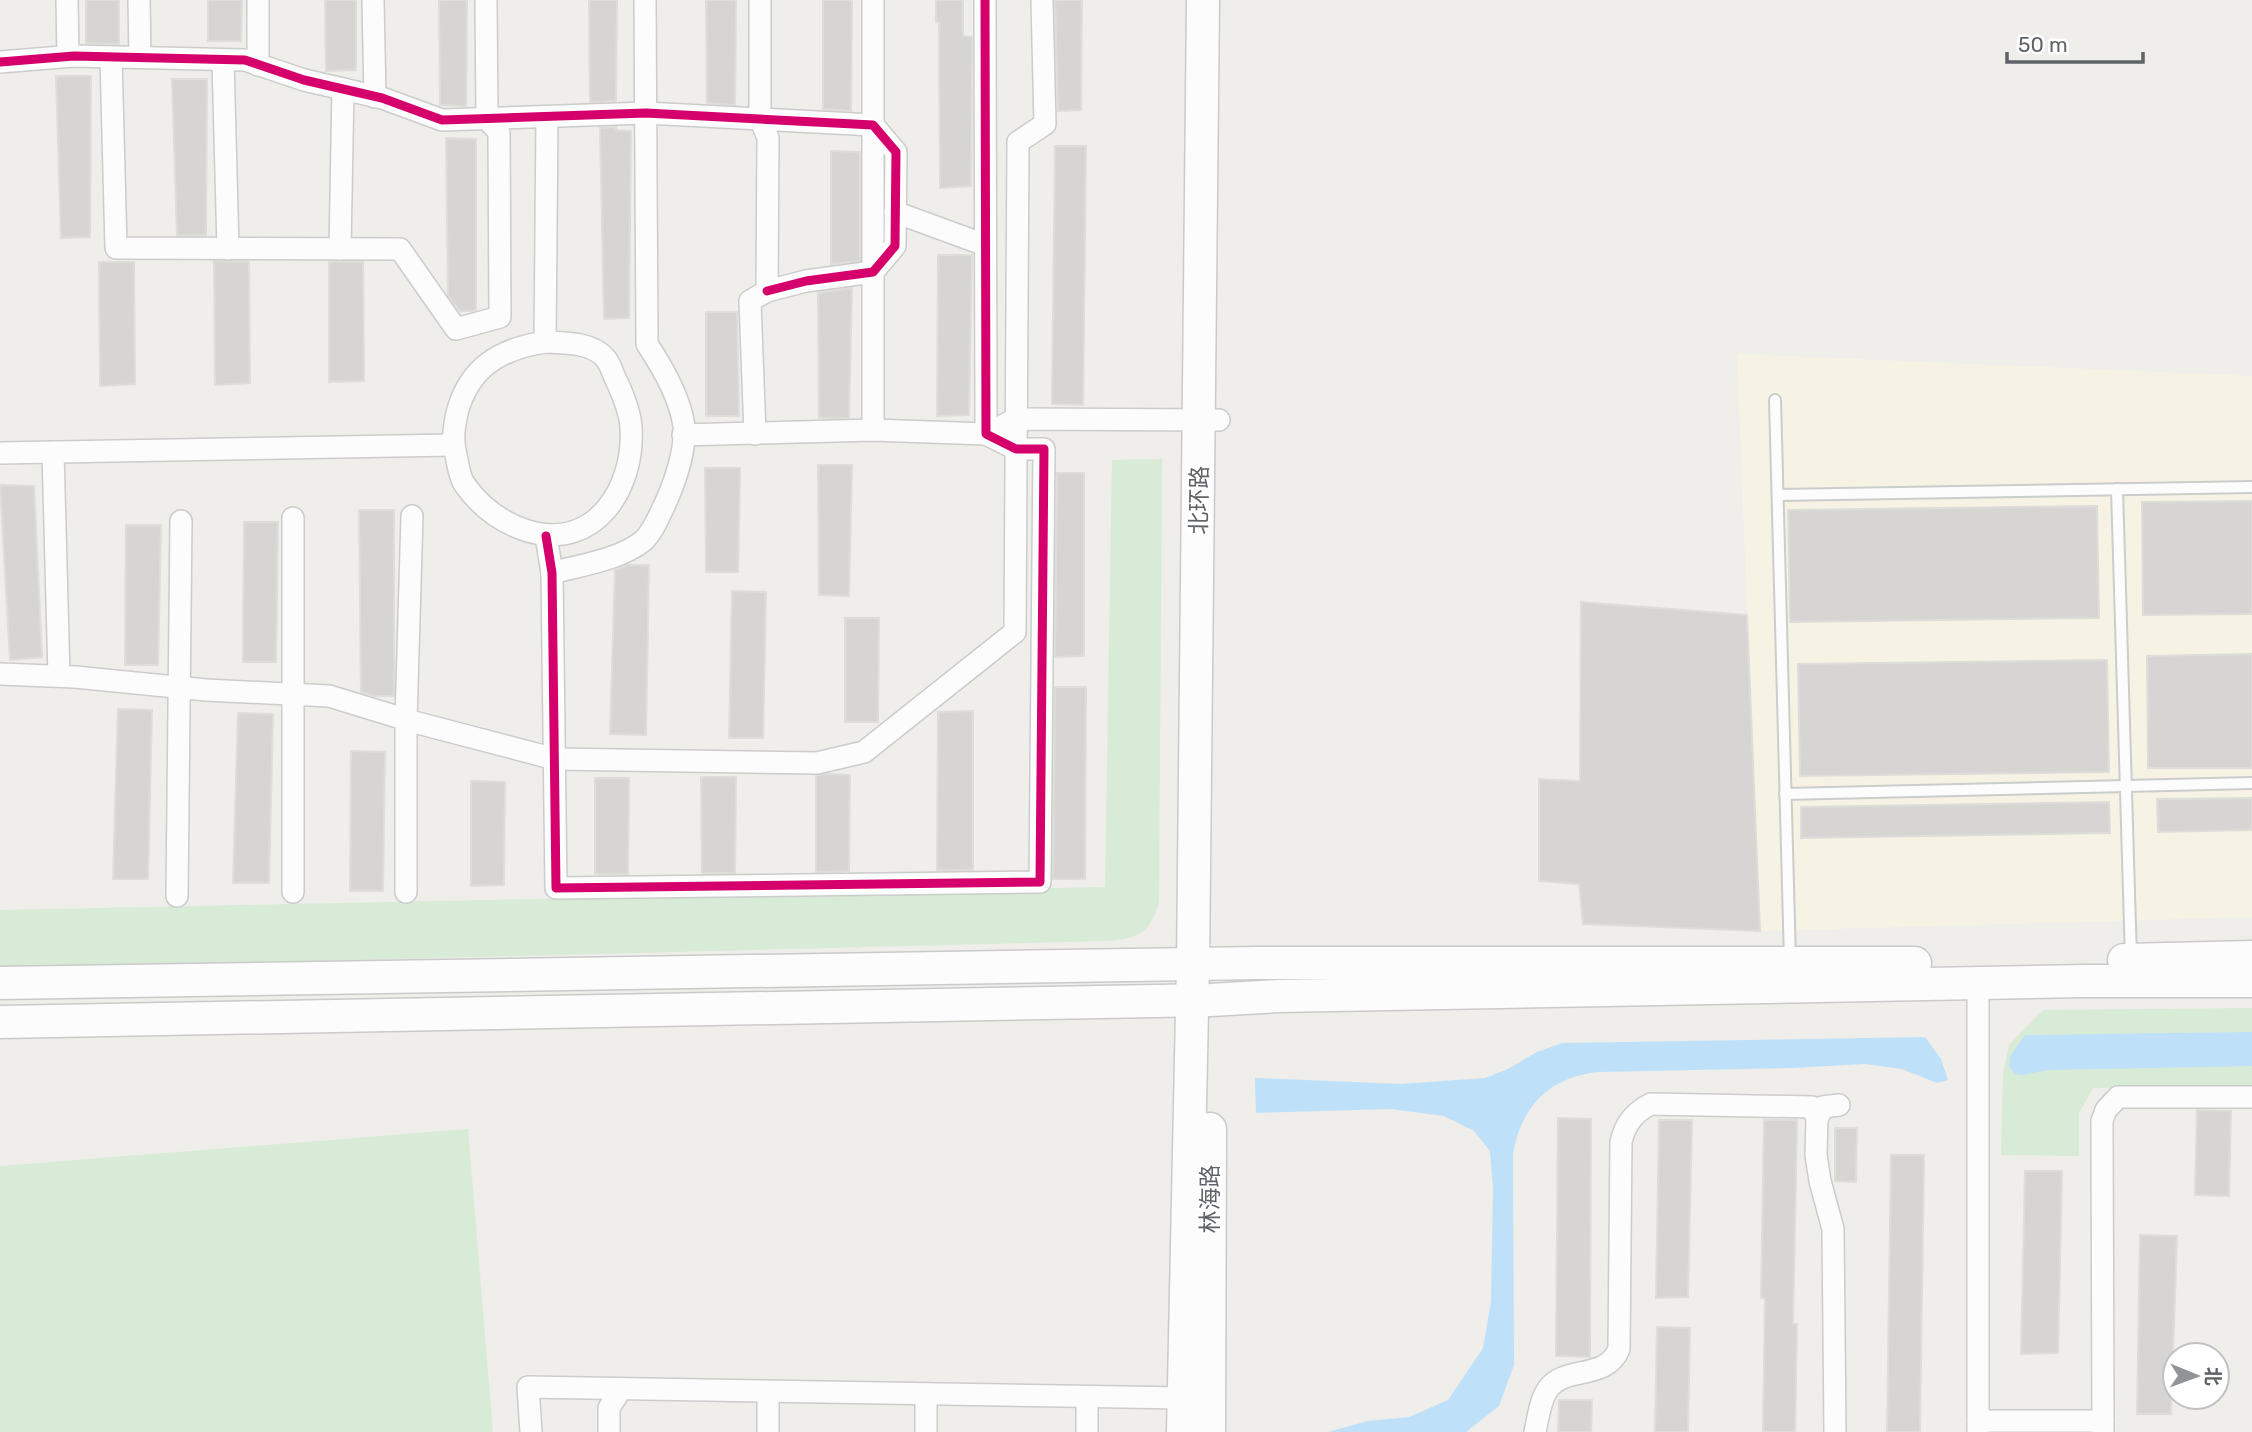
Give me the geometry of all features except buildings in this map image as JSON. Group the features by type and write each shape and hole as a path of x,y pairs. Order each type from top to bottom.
{"main road":[{"name":"北环路","path":"1203,0 1210,420"},
{"name":"北环路","path":"1202,965 1210,420 1225,0"},
{"path":"0,983 1258,963 2001,963 2252,957"},
{"name":"林海路","path":"1183,1432 1202,965"},
{"path":"0,1022 1978,983 2252,981"},
{"name":"林海路","path":"1201,1000 1209,1432"}],"street":[{"path":"67,0 68,56"},
{"path":"139,0 140,57"},
{"path":"258,0 258,65"},
{"path":"373,0 375,97"},
{"path":"111,57 116,248 400,248 456,329 500,317 499,132 487,119 486,0"},
{"path":"552,573 627,550 645,540 657,522 670,493 681,453 684,428 678,404 663,368 647,344 645,0"},
{"path":"760,0 760,118 768,138 766,291"},
{"path":"873,0 873,430"},
{"path":"985,0 986,434"},
{"path":"0,674 329,696 406,720 555,759 817,763 864,752 1015,632 1018,142 1045,124 1042,0"},
{"path":"0,62 68,56 244,60 304,80 375,97 442,120 646,113 873,125 896,152 895,246 873,272 806,281 766,291 750,301 755,433"},
{"path":"223,60 228,248"},
{"path":"340,249 343,89"},
{"path":"545,342 547,117"},
{"path":"895,212 985,245"},
{"path":"545,342 590,348 605,357 620,388 631,427 625,472 608,508 592,523 570,534 546,536 502,520 476,498 463,482 453,445 459,406 468,384 485,365 506,351 545,342"},
{"path":"986,434 1016,419 1210,420"},
{"path":"546,536 552,573 556,888 1040,882 1044,449 1016,449 986,434 873,430 683,435"},
{"path":"0,453 453,445"},
{"path":"53,452 59,676"},
{"path":"406,892 406,720 412,516"},
{"path":"293,518 293,892"},
{"path":"177,896 181,521"},
{"path":"1978,983 1978,1427 2103,1427 2102,1121 2106,1110 2118,1097 2252,1097"},
{"path":"1535,1432 1549,1388 1560,1379 1605,1366 1615,1358 1619,1349 1621,1142 1625,1126 1643,1108 1651,1104 1727,1116 1812,1107 1817,1119 1816,1155 1820,1181 1833,1229 1835,1432"},
{"path":"1817,1119 1824,1107 1839,1105"},
{"path":"531,1432 528,1387 1183,1398"},
{"path":"609,1432 609,1408 621,1389"},
{"path":"768,1392 768,1432"},
{"path":"926,1394 926,1432"},
{"path":"1087,1397 1087,1432"}],"lane":[{"path":"1775,400 1790,963"},
{"path":"1778,495 2252,487"},
{"path":"2117,489 2131,960"},
{"path":"1785,794 2252,783"}],"shaded area":[{"path":"1737,354 2252,376 2252,917 1760,931"}],"green space":[{"path":"1162,459 1159,903 1147,928 1135,936 1107,941 0,969 0,910 1105,887 1112,460"},
{"path":"2252,1008 2252,1086 2093,1088 2079,1113 2079,1156 2001,1155 2003,1073 2009,1045 2043,1010"},
{"path":"468,1129 493,1432 0,1432 0,1166"}],"water":[{"path":"2252,1032 2252,1066 2047,1070 2023,1075 2015,1074 2009,1066 2010,1056 2025,1035"},
{"path":"1925,1037 1941,1059 1948,1080 1937,1083 1902,1069 1864,1064 1598,1072 1581,1075 1552,1087 1531,1108 1517,1137 1513,1154 1514,1365 1499,1406 1466,1432 1328,1432 1368,1421 1409,1417 1448,1400 1483,1348 1491,1301 1493,1189 1490,1151 1474,1131 1444,1116 1391,1109 1256,1113 1255,1078 1401,1084 1485,1078 1508,1069 1537,1052 1562,1043"}],"cycle path":[{"path":"546,536 552,573 556,888 1040,882 1044,449 1016,449 986,434 985,0"},
{"path":"0,62 74,56 245,60 304,80 382,98 442,120 646,113 873,125 896,152 895,246 873,272 806,281 767,291"}]}
